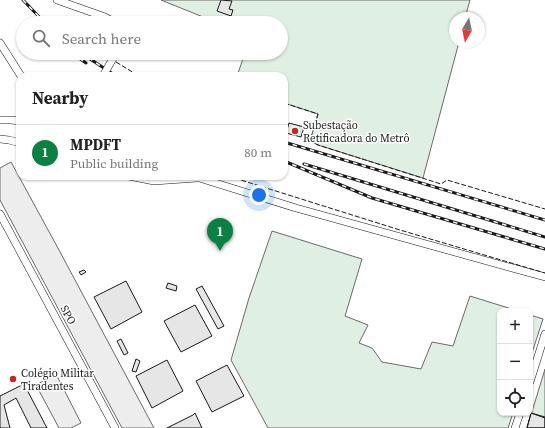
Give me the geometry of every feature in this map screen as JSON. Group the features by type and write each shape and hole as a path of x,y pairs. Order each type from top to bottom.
{"street":[{"path":"57,0 102,16"},
{"path":"0,42 19,72"},
{"path":"104,72 112,60"},
{"path":"0,120 16,121"},
{"path":"0,139 16,142"},
{"path":"149,180 164,180"},
{"path":"205,180 296,208 545,277"},
{"name":"SPO","path":"0,214 115,428"},
{"path":"531,380 545,334"},
{"path":"515,428 519,416"}],"green space":[{"path":"161,0 470,0 467,12 449,12 449,48 457,48 423,178 318,145 310,141 318,114 288,104 288,72 238,72 243,60 288,60 288,16 201,16"},
{"path":"272,231 362,259 345,316 368,325 359,343 372,348 382,362 421,369 432,342 453,346 470,296 508,308 497,308 497,416 512,416 508,428 268,428 231,360 249,298"},
{"path":"533,316 543,319 533,350"},
{"path":"545,369 545,428 527,428 531,416 533,416 533,408"}],"shaded area":[{"path":"11,162 16,171 16,180 21,180 154,428 122,428 0,200 0,168"},
{"path":"56,374 81,423 71,428 59,428 36,385"}],"building":[{"path":"221,0 232,1 229,9 233,10 231,16 217,11"},
{"name":"Subestação Retificadora do Metrô","path":"289,123 304,127 301,137 288,134"},
{"path":"84,270 86,272 81,275 79,272"},
{"path":"126,281 142,312 111,329 94,297"},
{"path":"168,283 177,286 176,291 166,288"},
{"path":"202,286 224,326 218,329 196,289"},
{"path":"195,305 212,336 181,352 164,321"},
{"path":"121,339 128,353 124,355 117,341"},
{"path":"136,359 140,361 136,372 132,371"},
{"path":"167,360 183,391 152,408 136,376"},
{"path":"227,365 244,396 212,412 196,381"},
{"path":"24,384 47,428 31,428 16,398 4,405 10,428 0,428 0,396"},
{"path":"195,413 202,428 167,428 193,415"},
{"path":"533,414 545,418 545,428 527,428 530,416 533,416"},
{"path":"533,414 545,417 545,428 527,428 530,416 533,416"}],"railway":[{"path":"23,0 38,16"},
{"path":"82,60 86,63"},
{"path":"92,60 110,72"},
{"path":"288,143 545,220"},
{"path":"288,163 372,198 545,249"},
{"path":"304,164 545,237"}],"fence":[{"path":"116,62 132,72"},
{"path":"288,104 318,114 310,141 318,145 441,184 447,180 545,209"},
{"path":"241,180 400,230 545,273"}],"place":[{"name":"Subestação Retificadora do Metrô","path":"295,131"},
{"name":"MPDFT","path":"220,251"},
{"name":"Colégio Militar Tiradentes","path":"13,379"}]}
